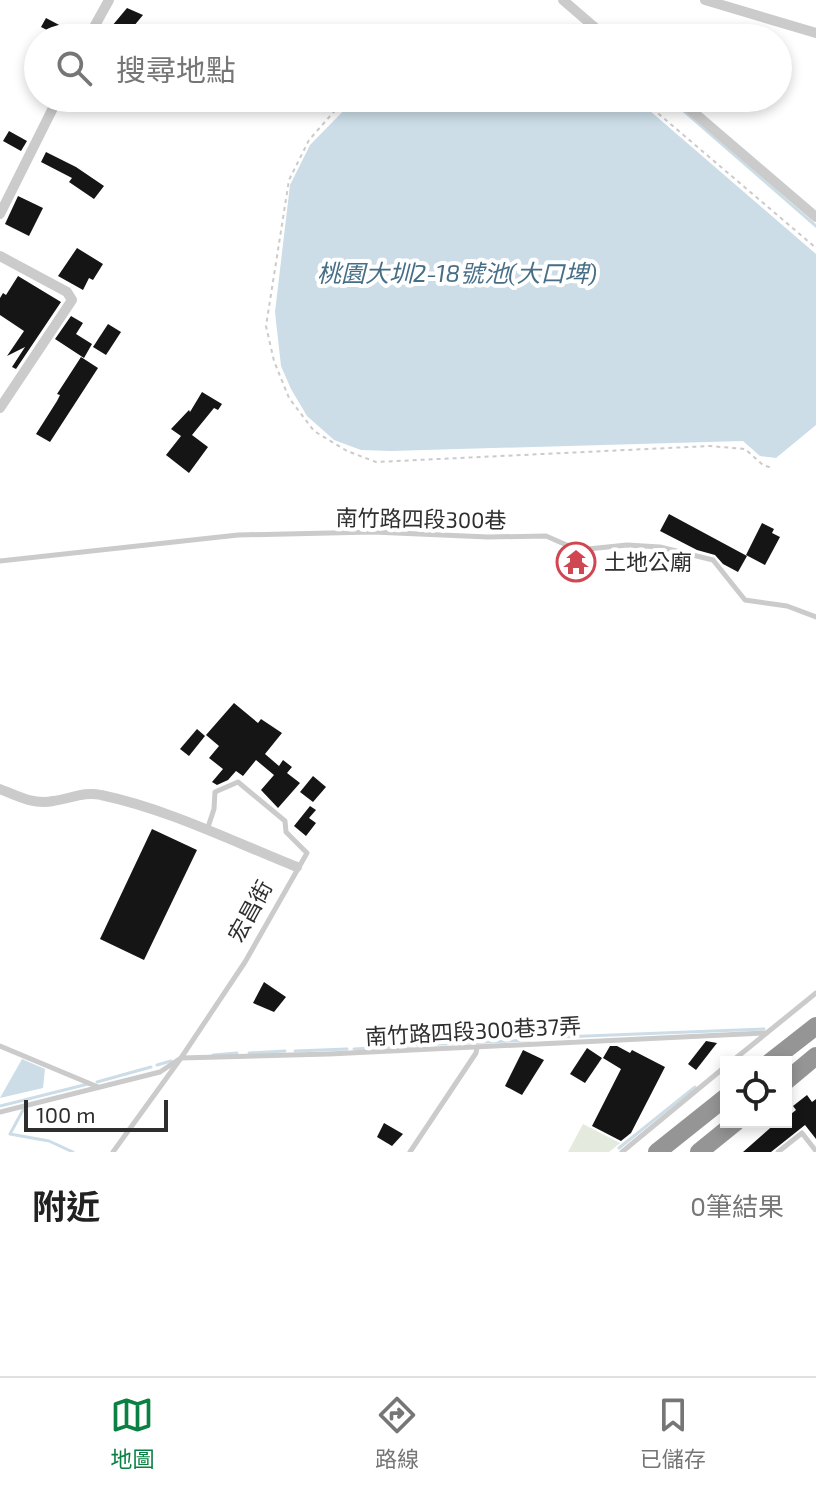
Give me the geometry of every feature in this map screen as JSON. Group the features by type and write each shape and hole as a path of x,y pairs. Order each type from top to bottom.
{"highway":[{"path":"778,1056 816,1026"},
{"path":"792,1076 816,1056"},
{"path":"657,1152 720,1102"},
{"path":"699,1152 729,1128"}],"street":[{"path":"96,24 109,0"},
{"path":"563,0 591,24"},
{"path":"705,0 786,24"},
{"path":"792,26 816,33"},
{"path":"0,214 51,112"},
{"path":"693,112 816,217"},
{"path":"0,256 67,292 72,300 0,408"},
{"name":"宏昌街","path":"0,789 30,801 51,802 86,794 100,795 207,831 297,867"}],"lane":[{"name":"南竹路四段300巷","path":"0,561 238,535 373,532 546,536 578,550 614,546 660,547 713,560 745,600 787,606 816,617"},
{"path":"207,831 214,809 215,792 238,782 285,821 286,832 307,853 297,867"},
{"name":"宏昌街","path":"113,1152 245,962 297,867"},
{"path":"738,1056 816,993"},
{"name":"南竹路四段300巷37弄","path":"181,1058 766,1033"},
{"path":"0,1046 99,1087"},
{"path":"410,1152 477,1047"},
{"path":"0,1112 160,1072 181,1058"},
{"path":"622,1152 720,1071"},
{"path":"778,1152 802,1133 816,1151"}],"path":[{"path":"334,112 309,140 289,180 266,318 274,361 289,398 314,431 347,451 376,462 710,446 745,449 763,465 772,468"},
{"path":"656,112 816,248"}],"shaded area":[{"path":"583,1124 620,1143 609,1152 568,1152"}],"water":[{"name":"桃園大圳2-18號池(大口埤)","path":"342,112 651,112 816,254 816,425 776,458 760,456 743,441 391,451 361,450 334,440 307,416 291,389 281,366 275,312 290,185 310,145"},
{"path":"22,1059 45,1069 43,1088 0,1098"}],"building":[{"path":"127,8 143,15 136,24 114,24"},
{"path":"46,18 57,24 43,24"},
{"path":"9,131 27,141 21,151 3,141"},
{"path":"46,152 104,186 94,199 69,182 72,178 41,162"},
{"path":"18,196 43,208 29,236 5,224"},
{"path":"77,248 103,264 93,280 89,278 83,290 58,276"},
{"path":"18,276 61,302 16,369 12,367 25,347 7,356 24,331 0,315 0,298 3,293 6,295"},
{"path":"71,316 83,323 76,334 92,344 84,358 55,339"},
{"path":"108,324 121,332 106,355 93,347"},
{"path":"81,357 98,368 50,442 36,434"},
{"path":"202,392 222,404 218,410 214,408 192,435 208,447 189,473 166,455 181,436 171,429 190,412"},
{"path":"669,514 747,556 738,572 723,564 715,555 697,550 660,531"},
{"path":"762,523 774,529 772,533 780,537 765,565 746,555"},
{"path":"234,703 258,723 261,719 282,733 265,754 279,766 283,760 292,767 287,773 300,783 278,808 261,790 274,775 256,760 243,776 236,771 228,780 217,785 212,782 223,769 209,758 219,746 206,735"},
{"path":"197,729 205,736 189,756 180,749"},
{"path":"313,776 326,787 313,802 300,792"},
{"path":"310,806 316,810 309,818 316,823 306,836 294,826"},
{"path":"152,829 197,850 144,960 100,939"},
{"path":"264,982 286,997 274,1012 253,1003"},
{"path":"706,1041 717,1043 696,1070 688,1064"},
{"path":"610,1046 630,1053 632,1050 665,1067 631,1133 621,1141 592,1126 621,1069 603,1058"},
{"path":"587,1048 602,1058 585,1083 570,1074"},
{"path":"523,1050 544,1060 522,1095 505,1086"},
{"path":"807,1095 812,1102 816,1099 816,1139 805,1125 771,1152 743,1152 770,1128 792,1128 792,1113 796,1110 793,1106"},
{"path":"384,1123 403,1134 392,1146 377,1137"}],"waterway":[{"path":"685,112 816,226"},
{"path":"561,1037 764,1029"},
{"path":"417,1045 530,1040"},
{"path":"354,1049 411,1046"},
{"path":"295,1051 347,1049"},
{"path":"249,1053 285,1051"},
{"path":"213,1055 237,1053"},
{"path":"157,1065 171,1061"},
{"path":"97,1082 151,1067"},
{"path":"0,1106 88,1084"},
{"path":"619,1148 695,1087"},
{"path":"23,1110 10,1134 49,1141 73,1152"}],"place":[{"name":"土地公廟","path":"576,562"}]}
